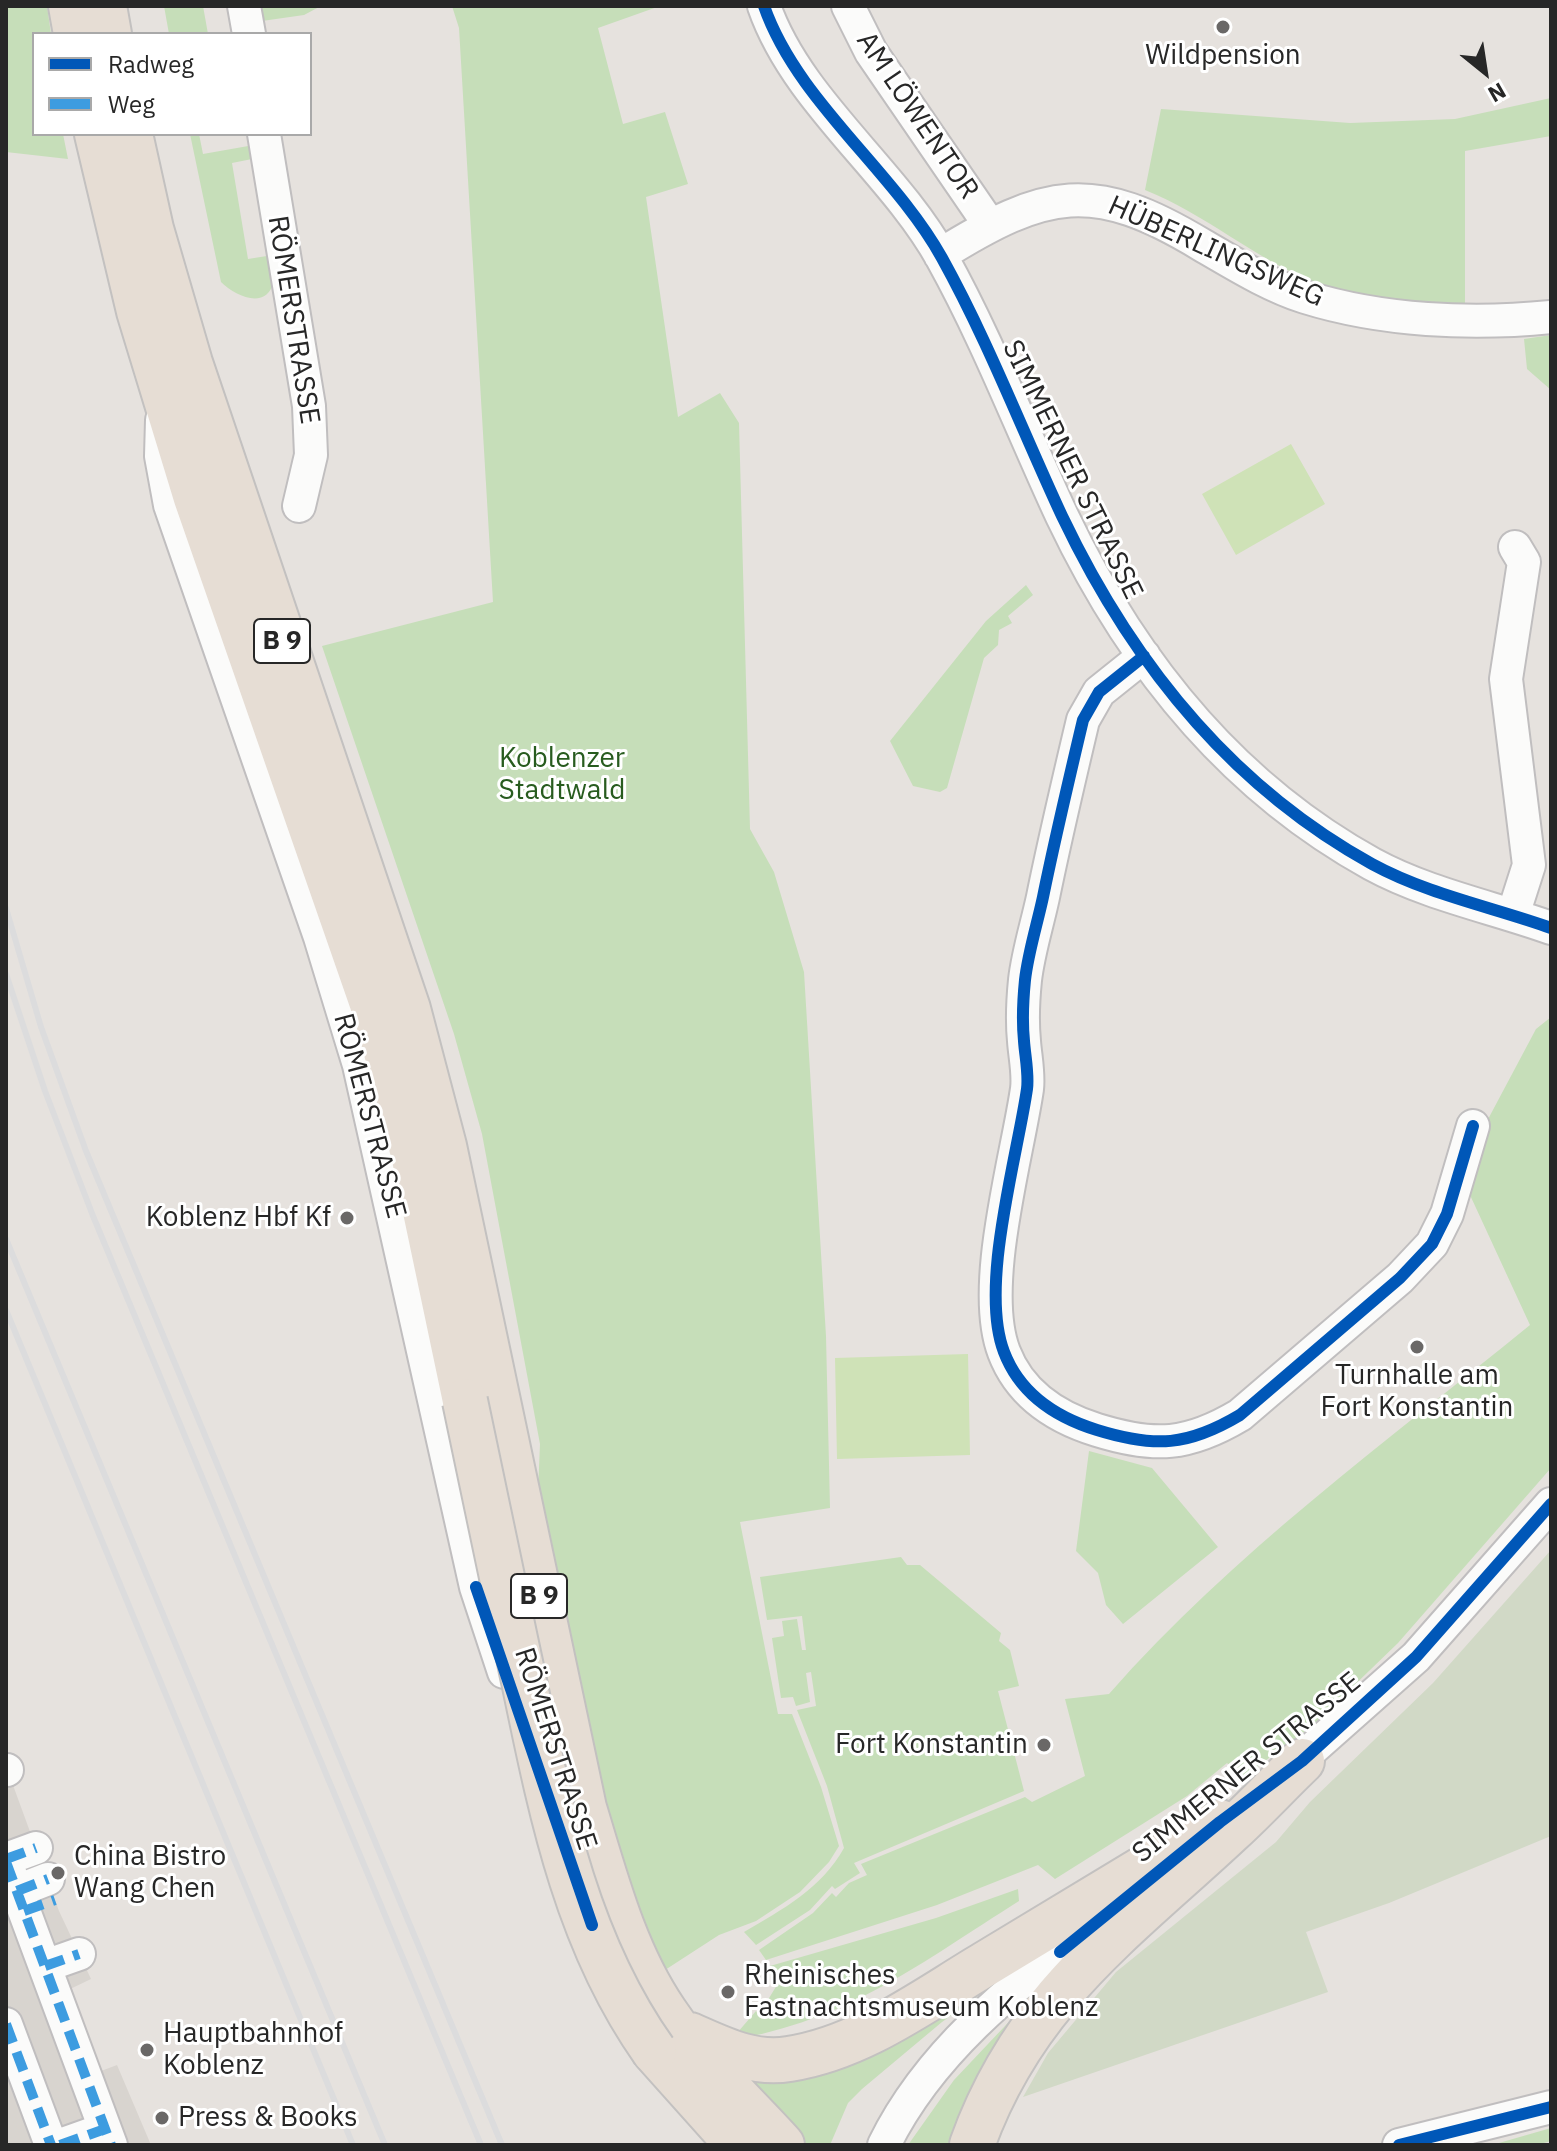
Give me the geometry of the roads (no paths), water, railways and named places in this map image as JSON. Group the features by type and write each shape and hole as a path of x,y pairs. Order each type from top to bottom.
{"highway":[{"path":"71,6 76,32"},
{"path":"104,6 109,32"},
{"name":"B 9","path":"97,136 124,254 196,498 428,1150 584,1808 612,1897 635,1956 656,1998 678,2030 782,2145"},
{"name":"B 9","path":"130,136 151,229 190,363 408,1009 428,1150 551,1811 575,1895 604,1970 632,2020 654,2051 738,2145"},
{"path":"972,2145 1007,2067 1048,2006 1099,1949 1233,1830 1302,1761"},
{"path":"678,2030 739,2057 787,2059 835,2047 902,2013 1220,1822"}],"street":[{"path":"244,6 249,32"},
{"name":"SIMMERNER STRASSE","path":"764,6 794,65 909,209 940,255 1064,519 1115,615 1203,733 1267,794 1319,832 1390,872 1551,928"},
{"name":"AM LÖWENTOR","path":"848,6 871,52 989,224"},
{"name":"RÖMERSTRASSE","path":"264,136 309,406 311,455 299,506"},
{"name":"HÜBERLINGSWEG","path":"940,255 989,224 1078,198 1109,201 1171,226 1249,273 1302,296 1345,308 1417,318 1551,317"},
{"name":"RÖMERSTRASSE","path":"163,393 161,456 170,505 320,937 359,1065 476,1587 578,1893 646,2050 710,2145"},
{"path":"1513,915 1529,865 1506,679 1524,562 1515,547"},
{"path":"1144,656 1099,692 1083,720 1025,978 1022,1022 1027,1085 1002,1222 997,1299 1000,1339 1015,1376 1028,1393 1048,1408 1082,1425 1119,1437 1181,1442 1210,1433 1240,1415 1400,1278 1432,1244 1447,1214 1473,1126"},
{"name":"SIMMERNER STRASSE","path":"884,2145 940,2059 1007,1994 1220,1822 1302,1761 1416,1657 1551,1504"},
{"path":"13,1881 36,1848"},
{"path":"13,1881 51,1889"},
{"path":"13,1881 45,1966 79,2038 108,2137 60,2145"},
{"path":"45,1966 79,1954"},
{"path":"6,2024 51,2145"},
{"path":"1399,2145 1551,2107"}],"railway":[{"path":"6,908 41,1027 86,1151 502,2145"},
{"path":"6,974 45,1091 93,1216 481,2145"},
{"path":"6,1239 385,2145"},
{"path":"6,1310 353,2145"}],"place":[{"name":"Wildpension","path":"1223,27"},
{"name":"Koblenz Hbf Kf","path":"347,1218"},
{"name":"Turnhalle am Fort Konstantin","path":"1417,1347"},
{"name":"Fort Konstantin","path":"1044,1745"},
{"name":"China Bistro Wang Chen","path":"58,1873"},
{"name":"Rheinisches Fastnachtsmuseum Koblenz","path":"728,1992"},
{"name":"Hauptbahnhof Koblenz","path":"147,2050"},
{"name":"Press & Books","path":"162,2118"}],"park label":[{"name":"Koblenzer Stadtwald","path":"562,775"}]}
